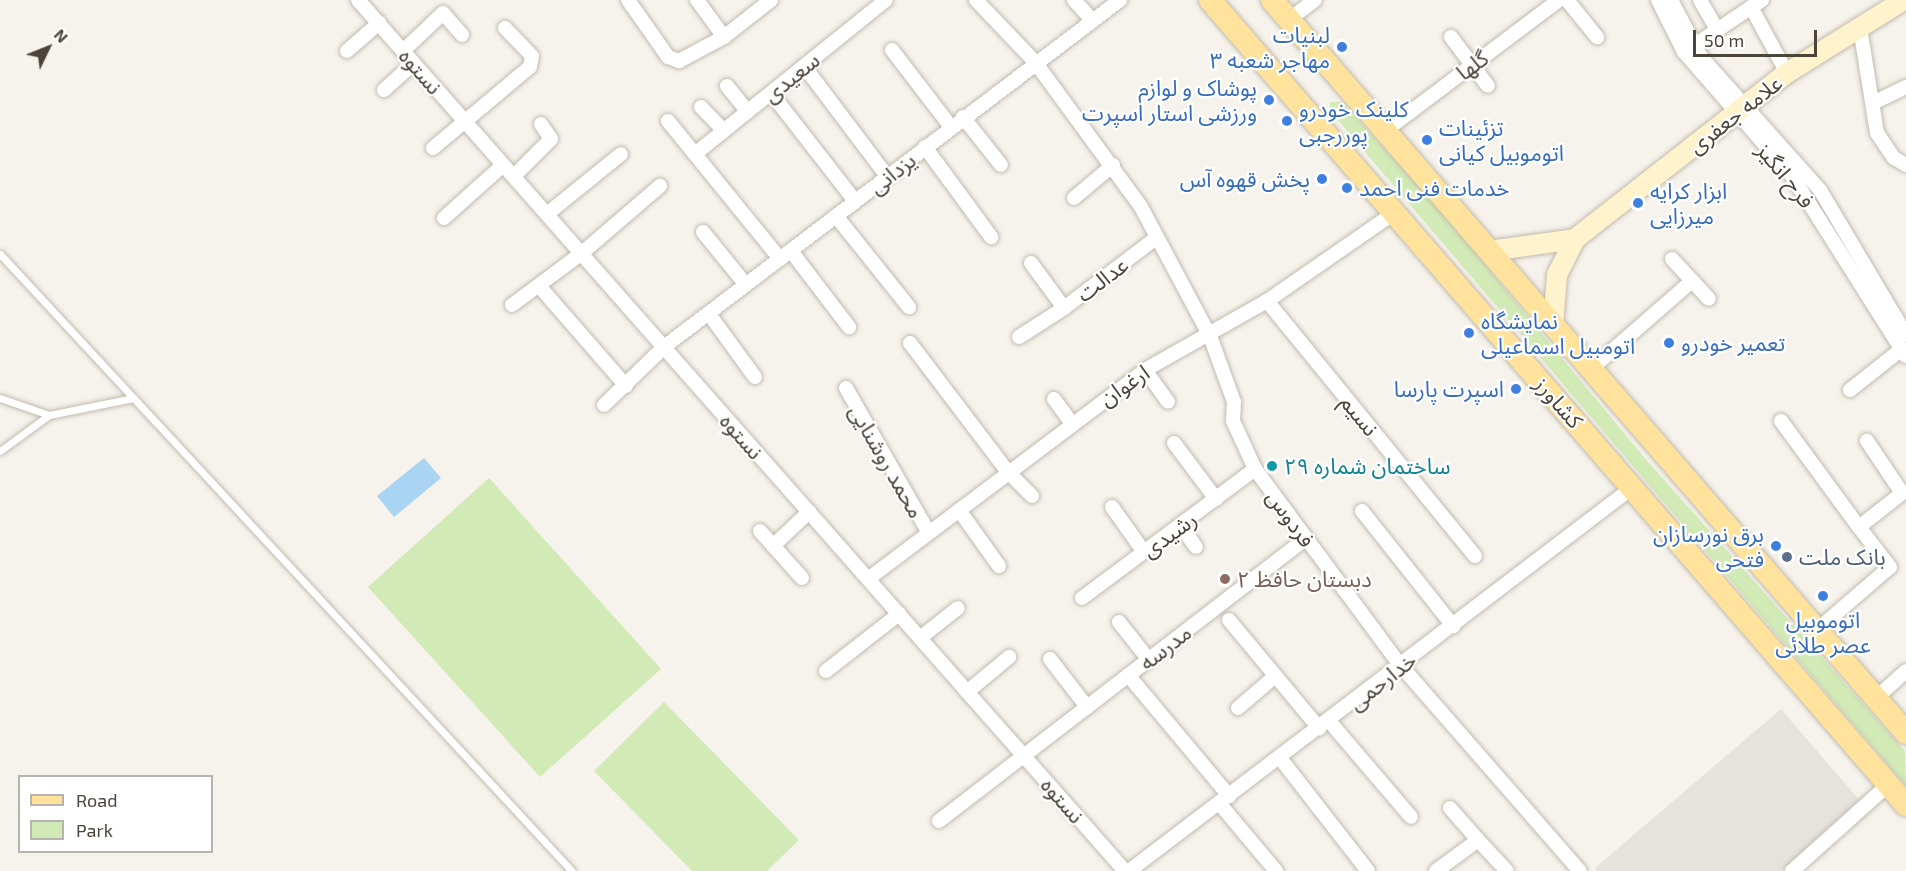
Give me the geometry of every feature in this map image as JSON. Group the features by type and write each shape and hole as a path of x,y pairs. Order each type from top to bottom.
{"main road":[{"name":"کشاورز","path":"1210,0 1890,783 1906,807"},
{"name":"کشاورز","path":"1272,0 1906,733"},
{"name":"علامه جعفری","path":"1553,326 1557,275 1575,239 1787,73 1904,0"},
{"path":"1489,251 1575,239"}],"street":[{"name":"نستوه","path":"358,0 1127,871"},
{"path":"628,0 668,57 679,61 724,37 771,0"},
{"path":"697,0 724,37"},
{"name":"سعیدی","path":"695,154 886,0"},
{"name":"فردوس","path":"976,0 1035,62 1113,165 1141,207 1210,336 1234,402 1233,421 1255,469 1401,666 1580,871"},
{"path":"1074,0 1093,21"},
{"name":"یزدانی","path":"604,405 626,387 664,347 1035,62 1120,0"},
{"path":"1289,20 1316,0"},
{"name":"گلها","path":"1385,131 1559,0"},
{"path":"1567,0 1597,37"},
{"path":"1658,0 1689,49 1740,110 1820,190 1906,335"},
{"path":"1671,0 1689,49"},
{"path":"1700,0 1717,30"},
{"path":"1689,49 1756,4 1787,73"},
{"path":"403,51 443,13 462,35"},
{"path":"347,51 379,23"},
{"path":"433,148 533,60 505,28"},
{"path":"1860,28 1875,102 1877,133 1894,158 1906,165"},
{"path":"1450,37 1488,87"},
{"path":"892,50 951,127"},
{"path":"384,90 414,63"},
{"path":"804,66 887,176"},
{"path":"728,86 748,112"},
{"path":"1875,102 1906,87"},
{"path":"771,93 855,201"},
{"path":"701,107 724,131"},
{"name":"فرح انگیز","path":"1740,110 1792,176 1904,353"},
{"path":"963,117 1000,165"},
{"path":"668,121 849,327"},
{"path":"514,176 551,139 541,124"},
{"path":"925,147 990,237"},
{"path":"547,214 621,154"},
{"path":"444,218 503,165"},
{"path":"1074,198 1113,165"},
{"path":"512,305 540,287 582,254 660,186"},
{"name":"ارغوان","path":"868,579 1071,422 1145,370 1210,336 1267,301 1394,213"},
{"path":"836,216 909,307"},
{"path":"703,231 746,285"},
{"name":"عدالت","path":"1031,263 1064,308 1156,238"},
{"path":"1672,259 1709,299"},
{"path":"1591,369 1692,281"},
{"path":"540,287 626,387"},
{"name":"نسیم","path":"1267,301 1476,556"},
{"path":"1019,337 1064,308"},
{"path":"709,314 755,377"},
{"path":"910,343 1008,472 1032,496"},
{"path":"1850,390 1904,353"},
{"path":"1145,370 1168,402"},
{"name":"محمد روشنایی","path":"846,388 929,533"},
{"path":"1054,399 1071,422"},
{"path":"1781,421 1890,567 1817,630"},
{"path":"1859,527 1902,493 1867,441"},
{"path":"1174,442 1216,499"},
{"name":"رشیدی","path":"1083,598 1255,469"},
{"name":"خدارحمی","path":"1127,871 1324,725 1633,488"},
{"path":"1112,507 1144,552"},
{"path":"959,510 999,566"},
{"path":"1362,511 1453,626"},
{"path":"773,546 809,512"},
{"path":"1180,525 1196,547"},
{"path":"760,531 802,578"},
{"name":"مدرسه","path":"939,821 1306,538"},
{"path":"920,638 958,608"},
{"path":"826,671 899,614"},
{"path":"1229,620 1274,677 1324,725 1411,817"},
{"path":"1119,622 1149,660"},
{"path":"967,692 1009,657"},
{"path":"1050,659 1087,707"},
{"path":"1876,698 1906,671"},
{"path":"1128,675 1276,871"},
{"path":"1238,708 1274,677"},
{"path":"1280,758 1368,871"},
{"path":"1792,871 1890,783"},
{"path":"1450,808 1507,871"},
{"path":"1436,871 1478,840"}],"lane":[{"path":"0,254 572,871"},
{"path":"0,398 49,415"},
{"path":"0,451 49,415 133,398"}],"shaded area":[{"path":"1781,709 1861,802 1780,871 1597,871 1595,868"}],"green space":[{"path":"1330,102 1342,102 1433,202 1642,455 1905,751 1906,786 1330,111"},
{"path":"489,478 661,669 540,777 368,587"},
{"path":"664,702 799,840 767,871 692,871 594,771"}],"water":[{"path":"424,458 441,478 394,517 377,496"}],"place":[{"name":"لبنیات مهاجر شعبه ۳","path":"1342,47"},
{"name":"پوشاک و لوازم ورزشی استار اسپرت","path":"1269,100"},
{"name":"کلینک خودرو پوررجبی","path":"1287,121"},
{"name":"تزئینات اتوموبیل کیانی","path":"1427,140"},
{"name":"پخش قهوه آس","path":"1322,179"},
{"name":"خدمات فنی احمد","path":"1347,188"},
{"name":"ابزار کرایه میرزایی","path":"1638,203"},
{"name":"نمایشگاه اتومبیل اسماعیلی","path":"1469,333"},
{"name":"تعمیر خودرو","path":"1669,343"},
{"name":"اسپرت پارسا","path":"1516,389"},
{"name":"ساختمان شماره ۲۹","path":"1272,466"},
{"name":"برق نورسازان فتحی","path":"1776,546"},
{"name":"بانک ملت","path":"1787,557"},
{"name":"دبستان حافظ ۲","path":"1225,579"},
{"name":"اتوموبیل عصر طلائی","path":"1823,596"}]}
